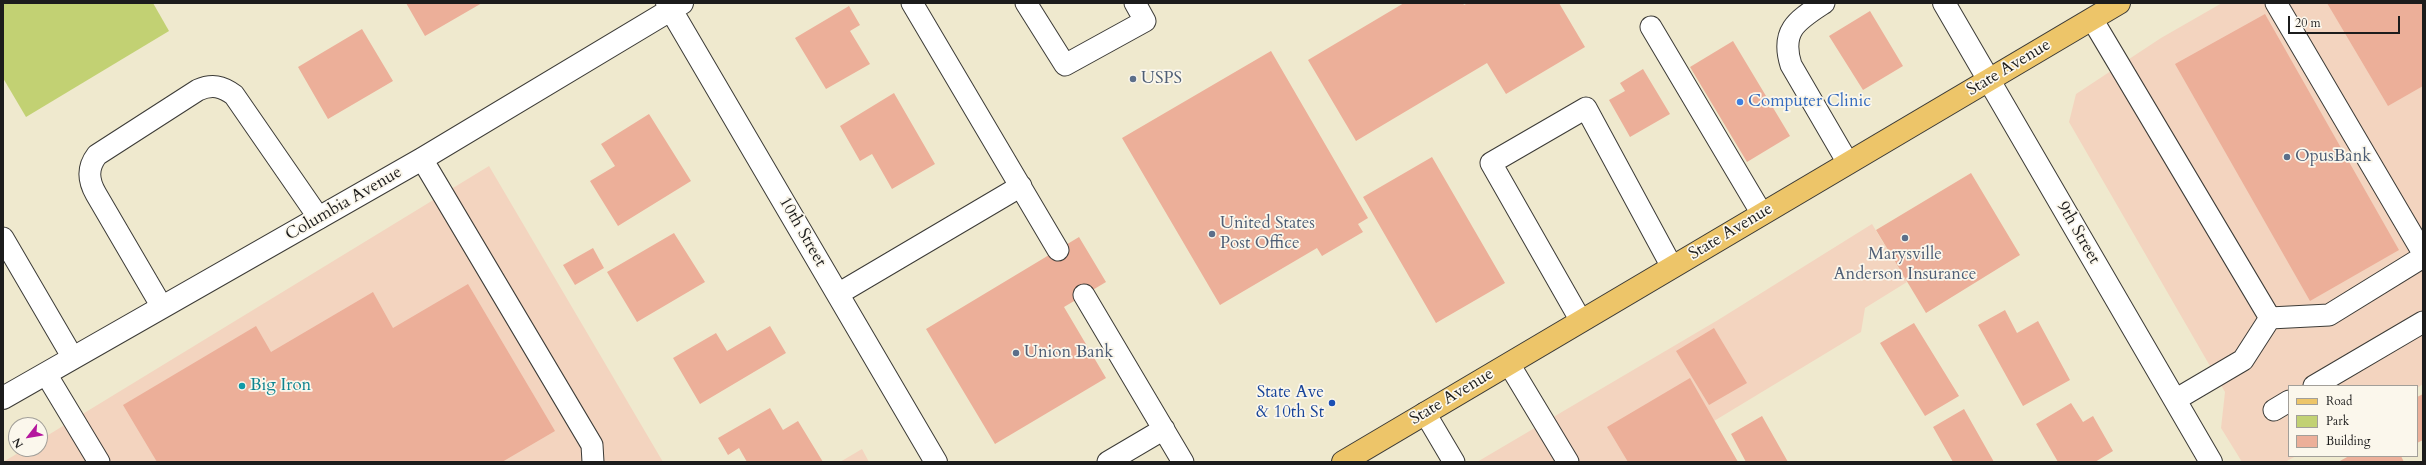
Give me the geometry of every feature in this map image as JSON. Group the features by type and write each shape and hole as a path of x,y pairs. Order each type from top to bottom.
{"main road":[{"name":"State Avenue","path":"1342,462 2119,3"}],"street":[{"name":"9th Street","path":"1944,3 2212,462"},
{"name":"Columbia Avenue","path":"3,398 422,159 673,5"},
{"name":"10th Street","path":"673,5 936,462"}],"lane":[{"path":"912,3 1058,250"},
{"path":"1026,3 1065,66 1146,21 1135,3"},
{"path":"1824,3 1798,20 1791,30 1787,53 1791,65 1848,163"},
{"path":"2274,3 2278,27 2338,133 2380,180 2423,253"},
{"path":"2092,19 2270,318"},
{"path":"1651,27 1762,214"},
{"path":"162,307 90,184 91,163 97,155 198,90 215,86 224,88 234,95 319,218"},
{"path":"1580,321 1491,163 1586,108 1672,267"},
{"path":"422,159 592,445 594,462"},
{"path":"838,294 1020,186"},
{"path":"3,238 73,358"},
{"path":"2270,318 2329,315 2423,257"},
{"path":"1084,294 1183,462"},
{"path":"2175,400 2243,360 2270,318"},
{"path":"2316,385 2423,322"},
{"path":"1509,364 1568,462"},
{"path":"46,374 99,462"},
{"path":"1425,413 1454,462"},
{"path":"1108,462 1164,429"}],"shaded area":[{"path":"2222,3 2423,3 2423,384 2418,387 2418,385 2288,385 2288,457 2294,457 2285,462 2242,462 2221,428 2225,392 2069,122 2076,94 2161,38"},
{"path":"489,166 663,462 3,462 11,457 48,457 48,435"},
{"path":"1872,224 1907,282 1865,308 1861,332 1714,421 1738,462 1477,462 1718,320"},
{"path":"862,449 869,462 840,462"}],"green space":[{"path":"3,3 153,3 169,31 26,117 3,78"}],"building":[{"path":"406,3 482,3 425,36"},
{"path":"1404,3 1463,3 1464,5 1468,3 1559,3 1585,47 1506,94 1487,63 1356,141 1308,60"},
{"path":"2327,3 2423,3 2423,86 2388,106"},
{"path":"849,6 860,25 850,31 870,64 826,89 795,38"},
{"path":"1870,11 1903,66 1863,90 1829,36"},
{"name":"OpusBank","path":"2265,14 2399,250 2310,301 2175,64"},
{"path":"362,29 393,81 328,119 298,67"},
{"name":"Computer Clinic","path":"1733,41 1790,136 1747,162 1690,67"},
{"path":"1271,51 1368,218 1358,224 1363,232 1322,256 1317,248 1220,305 1122,138"},
{"path":"1643,69 1670,114 1630,137 1609,100 1625,91 1620,83"},
{"path":"894,93 935,164 892,189 872,154 860,161 840,126"},
{"path":"649,114 691,181 618,226 590,181 615,166 601,144"},
{"path":"1432,157 1505,283 1436,323 1363,197"},
{"path":"1971,173 2020,255 1926,313 1876,230"},
{"path":"674,233 705,282 637,322 607,272"},
{"name":"Union Bank","path":"1079,237 1106,282 1064,307 1106,378 995,444 926,329"},
{"path":"593,248 604,268 575,285 563,265"},
{"path":"468,284 555,431 502,462 157,462 123,405 256,326 271,352 373,292 393,328"},
{"path":"2005,310 2017,333 2038,321 2070,380 2023,406 1978,325"},
{"path":"1914,323 1959,396 1925,416 1880,343"},
{"path":"770,326 786,353 700,404 673,358 716,333 727,351"},
{"path":"1714,328 1747,383 1709,405 1676,351"},
{"path":"1690,378 1738,462 1628,462 1607,427"},
{"path":"2423,394 2423,440 2418,442 2418,396"},
{"path":"2071,403 2083,422 2093,416 2113,451 2095,462 2058,462 2036,424"},
{"path":"770,408 783,430 798,421 823,462 747,462 739,448 728,455 718,438"},
{"path":"1964,409 1994,462 1953,462 1933,427"},
{"path":"1762,416 1788,462 1746,462 1731,434"},
{"path":"2347,457 2402,457 2404,462 2338,462"}],"place":[{"name":"USPS","path":"1133,79"},
{"name":"Computer Clinic","path":"1740,102"},
{"name":"OpusBank","path":"2287,157"},
{"name":"United States Post Office","path":"1212,234"},
{"name":"Marysville Anderson Insurance","path":"1905,238"},
{"name":"Union Bank","path":"1016,353"},
{"name":"Big Iron","path":"242,386"},
{"name":"State Ave & 10th St","path":"1332,403"}]}
